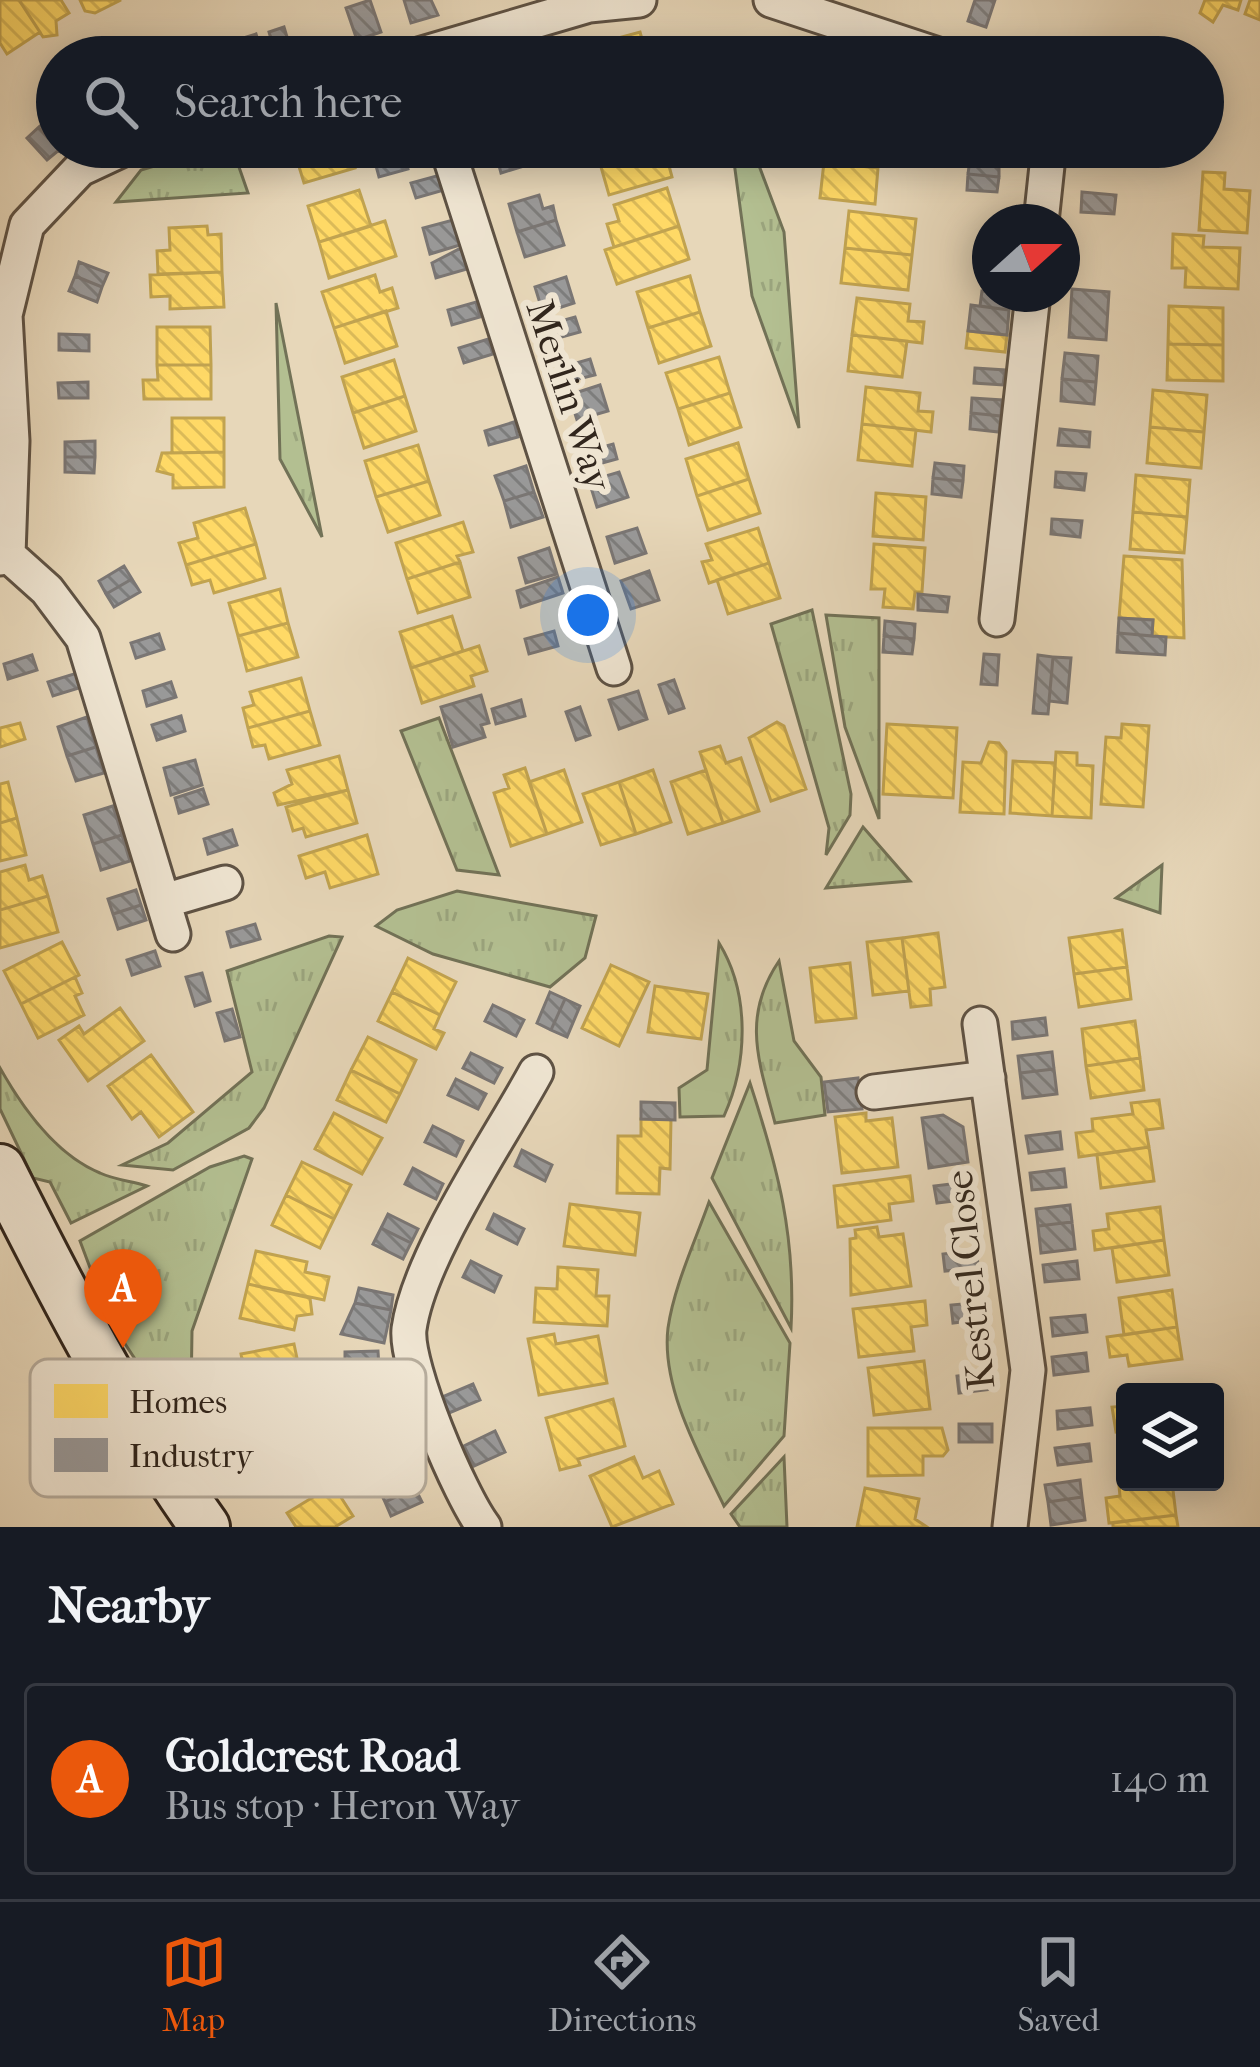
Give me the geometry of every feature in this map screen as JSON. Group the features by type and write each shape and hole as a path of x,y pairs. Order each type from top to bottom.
{"street":[{"path":"484,36 590,5 639,0"},
{"path":"771,0 880,36"},
{"path":"82,168 27,225 5,315 12,441 4,556 47,590 83,638 168,917 225,883"},
{"name":"Merlin Way","path":"454,168 614,668"},
{"path":"1043,204 1047,168"},
{"path":"997,619 1031,312"},
{"name":"Kestrel Close","path":"980,1024 1028,1370 1010,1527"},
{"path":"415,1359 408,1332 431,1264 536,1072"},
{"path":"874,1092 988,1078"},
{"path":"0,1169 100,1359"},
{"path":"426,1401 484,1527"},
{"path":"183,1497 205,1527"}],"green space":[{"path":"239,168 248,193 116,202 141,170"},
{"path":"735,168 760,168 784,232 799,428 752,296"},
{"path":"276,303 322,537 280,459"},
{"path":"812,610 851,794 850,815 826,855 829,828 771,624"},
{"path":"826,615 879,618 879,819 845,727"},
{"path":"439,718 499,875 457,870 401,731"},
{"path":"863,827 910,881 826,888"},
{"path":"1162,865 1160,913 1116,898"},
{"path":"457,891 596,916 585,958 550,987 433,954 376,926 397,910"},
{"path":"329,936 342,937 264,1108 249,1128 173,1170 122,1165 168,1143 252,1072 227,971"},
{"path":"719,943 741,1006 738,1074 724,1116 680,1117 679,1088 707,1070"},
{"path":"779,961 794,1041 821,1077 825,1115 775,1123 759,1060 757,1021 760,1001"},
{"path":"0,1068 30,1114 69,1154 106,1175 147,1186 71,1223 50,1182 33,1178 0,1109"},
{"path":"750,1083 783,1203 791,1263 791,1328 712,1178"},
{"path":"244,1156 252,1159 192,1331 192,1359 135,1359 110,1321 80,1241 210,1167"},
{"path":"709,1202 790,1343 784,1436 724,1506 684,1420 667,1350 675,1296"},
{"path":"784,1457 787,1527 740,1527 731,1514"}],"building: Homes":[{"path":"0,0 19,0 40,32 7,54 0,43"},
{"path":"19,0 61,0 69,13 56,21 57,35 42,36"},
{"path":"80,0 121,0 95,13 85,11"},
{"path":"1205,0 1241,0 1238,10 1223,5 1213,22 1200,13"},
{"path":"1250,0 1260,0 1260,20 1245,14"},
{"path":"299,168 355,168 304,183"},
{"path":"601,168 670,168 672,177 609,195"},
{"path":"823,168 878,168 875,204 820,198"},
{"path":"1203,172 1225,173 1224,189 1250,191 1247,233 1199,230"},
{"path":"667,188 679,226 614,247 607,224 619,221 614,205"},
{"path":"359,190 371,226 319,242 308,206"},
{"path":"849,211 916,219 912,255 845,248"},
{"path":"385,221 396,256 329,278 319,242"},
{"path":"207,226 208,235 221,234 222,272 158,274 157,251 170,250 169,228"},
{"path":"679,226 689,259 617,284 605,250"},
{"path":"1173,234 1204,236 1203,247 1240,248 1238,289 1185,287 1186,268 1172,268"},
{"path":"845,248 912,255 908,290 841,283"},
{"path":"222,272 224,307 170,309 170,296 151,297 150,275"},
{"path":"375,275 380,292 392,288 398,308 334,328 322,292"},
{"path":"690,276 700,312 648,328 637,292"},
{"path":"857,298 910,304 908,321 924,322 922,343 852,335"},
{"path":"1169,306 1223,308 1223,345 1168,344"},
{"path":"386,311 397,346 345,363 334,328"},
{"path":"700,312 711,346 659,363 648,328"},
{"path":"157,327 210,327 211,365 157,365"},
{"path":"968,331 1007,335 1005,352 966,348"},
{"path":"852,335 907,341 902,377 848,371"},
{"path":"1168,344 1223,345 1223,381 1167,380"},
{"path":"719,357 730,393 678,409 666,373"},
{"path":"394,360 405,396 353,413 342,377"},
{"path":"157,365 211,365 211,399 144,399 143,380 158,380"},
{"path":"866,387 920,393 918,411 933,412 931,432 862,424"},
{"path":"1153,390 1207,395 1204,432 1150,427"},
{"path":"730,393 741,427 689,445 678,409"},
{"path":"405,396 416,431 364,448 353,413"},
{"path":"172,418 224,418 224,452 172,453"},
{"path":"862,424 916,430 912,466 858,460"},
{"path":"1150,427 1204,432 1201,468 1147,463"},
{"path":"738,443 749,479 697,496 686,459"},
{"path":"418,445 429,481 376,497 365,461"},
{"path":"224,452 224,487 173,488 173,475 157,471 162,453"},
{"path":"1136,475 1190,480 1187,517 1133,512"},
{"path":"749,479 760,513 708,530 697,496"},
{"path":"429,481 440,515 388,532 376,497"},
{"path":"876,493 926,497 923,540 873,536"},
{"path":"245,508 256,544 186,565 179,543 198,538 194,523"},
{"path":"1133,512 1187,517 1184,553 1130,549"},
{"path":"463,522 473,552 457,556 460,562 407,579 396,543"},
{"path":"758,528 769,563 709,583 702,562 712,560 706,544"},
{"path":"256,544 265,578 214,593 210,580 192,585 186,565"},
{"path":"874,544 925,548 922,592 915,592 913,609 883,607 885,589 871,589"},
{"path":"1124,556 1182,560 1184,638 1152,636 1153,620 1119,618"},
{"path":"460,562 470,597 418,613 407,579"},
{"path":"769,563 780,598 728,614 717,580"},
{"path":"280,589 288,623 238,636 229,603"},
{"path":"452,616 463,651 411,668 400,632"},
{"path":"288,623 298,657 247,671 238,636"},
{"path":"479,646 487,671 471,676 474,686 422,703 411,668"},
{"path":"301,678 310,711 248,728 243,708 254,705 250,692"},
{"path":"310,711 320,745 269,759 265,745 253,747 248,728"},
{"path":"777,722 784,726 806,789 771,801 749,738"},
{"path":"20,723 25,739 0,747 0,728"},
{"path":"887,724 957,728 953,798 883,794"},
{"path":"1122,724 1149,726 1143,807 1101,804 1106,737 1121,738"},
{"path":"989,742 999,743 1006,752 1004,814 960,812 963,762 981,763"},
{"path":"720,746 726,763 741,758 759,811 723,823 700,752"},
{"path":"1056,752 1077,753 1077,765 1093,766 1091,818 1052,816"},
{"path":"339,756 348,790 278,805 274,793 292,784 287,770"},
{"path":"1013,761 1055,763 1052,816 1010,813"},
{"path":"525,768 547,834 511,846 494,793 509,788 504,775"},
{"path":"564,770 582,822 547,834 529,782"},
{"path":"653,770 671,822 636,834 619,782"},
{"path":"706,770 723,823 688,834 671,782"},
{"path":"8,782 17,818 0,823 0,784"},
{"path":"619,782 636,834 601,845 583,794"},
{"path":"348,790 357,823 306,837 303,828 293,831 286,807"},
{"path":"17,818 26,855 0,861 0,823"},
{"path":"367,835 378,874 330,888 325,872 306,878 299,856"},
{"path":"25,865 29,880 42,876 48,896 0,910 0,872"},
{"path":"48,896 58,932 0,948 0,910"},
{"path":"1122,930 1127,967 1074,974 1069,938"},
{"path":"938,933 945,987 930,989 931,1005 911,1007 902,938"},
{"path":"902,938 909,991 873,995 867,942"},
{"path":"62,942 79,975 21,1004 4,971"},
{"path":"408,958 456,982 440,1015 392,992"},
{"path":"850,963 856,1018 816,1022 810,968"},
{"path":"611,965 649,982 619,1046 582,1028"},
{"path":"1127,967 1131,999 1079,1007 1074,974"},
{"path":"75,977 82,993 75,996 84,1015 38,1038 21,1004"},
{"path":"655,986 708,994 701,1039 648,1032"},
{"path":"392,992 440,1015 434,1029 444,1033 436,1049 378,1021"},
{"path":"120,1008 144,1041 88,1081 59,1040 79,1026 84,1034"},
{"path":"1135,1021 1140,1058 1086,1066 1082,1029"},
{"path":"368,1037 416,1060 400,1094 351,1070"},
{"path":"151,1055 193,1112 159,1137 141,1112 132,1119 108,1086"},
{"path":"1140,1058 1144,1090 1091,1098 1086,1066"},
{"path":"351,1070 400,1094 386,1122 337,1100"},
{"path":"1159,1100 1163,1128 1146,1130 1149,1147 1079,1157 1076,1133 1093,1131 1092,1119 1133,1114 1131,1103"},
{"path":"334,1113 382,1138 362,1174 315,1149"},
{"path":"866,1113 866,1121 892,1118 898,1167 842,1173 835,1117"},
{"path":"641,1119 671,1119 670,1169 660,1168 659,1194 617,1193 618,1136 641,1136"},
{"path":"1149,1147 1154,1181 1101,1188 1097,1155"},
{"path":"302,1162 351,1185 334,1219 286,1195"},
{"path":"910,1176 913,1201 889,1204 891,1220 838,1227 834,1186"},
{"path":"286,1195 334,1219 320,1248 272,1225"},
{"path":"570,1204 640,1213 635,1255 564,1246"},
{"path":"1160,1207 1164,1240 1095,1250 1093,1231 1109,1229 1107,1214"},
{"path":"877,1227 879,1237 903,1234 911,1286 851,1295 850,1239 856,1238 855,1230"},
{"path":"1164,1240 1169,1275 1117,1282 1112,1248"},
{"path":"256,1251 307,1262 305,1272 329,1277 324,1300 248,1284"},
{"path":"558,1267 598,1270 596,1296 609,1296 607,1326 534,1322 536,1288 557,1289"},
{"path":"248,1284 310,1298 312,1314 297,1316 294,1330 240,1318"},
{"path":"1172,1290 1177,1327 1124,1335 1119,1298"},
{"path":"925,1301 927,1325 911,1327 914,1351 859,1357 853,1309"},
{"path":"1177,1327 1182,1359 1129,1366 1127,1355 1110,1357 1107,1337"},
{"path":"554,1334 556,1344 598,1336 607,1383 539,1395 528,1339"},
{"path":"294,1344 297,1359 242,1359 241,1354"},
{"path":"924,1361 930,1409 874,1415 868,1368"},
{"path":"613,1399 625,1446 578,1459 580,1465 560,1470 546,1418"},
{"path":"868,1428 942,1428 948,1450 943,1456 923,1456 923,1475 868,1476"},
{"path":"634,1457 643,1478 659,1471 673,1504 612,1527 590,1476"},
{"path":"865,1488 919,1499 915,1519 927,1527 857,1527"},
{"path":"1120,1491 1173,1491 1176,1515 1109,1523 1106,1498 1120,1496"},
{"path":"313,1497 341,1497 353,1516 335,1527 296,1527 287,1513"},
{"path":"1176,1515 1178,1527 1113,1527 1113,1523"}],"building: Industry":[{"path":"370,0 381,32 356,36 346,8"},
{"path":"404,0 431,0 438,15 411,23"},
{"path":"975,0 995,0 986,27 968,21"},
{"path":"284,27 287,36 270,36 269,32"},
{"path":"377,168 408,168 408,169 379,177"},
{"path":"969,168 999,168 999,177 968,174"},
{"path":"968,174 999,177 997,192 967,190"},
{"path":"440,175 444,190 416,198 411,183"},
{"path":"1082,192 1116,195 1114,214 1081,212"},
{"path":"539,195 543,209 553,206 556,220 517,232 509,204"},
{"path":"453,220 460,245 430,254 423,228"},
{"path":"556,220 564,245 525,257 517,232"},
{"path":"461,248 467,269 436,278 432,263"},
{"path":"79,262 108,273 102,287 75,276"},
{"path":"75,276 102,287 97,302 69,291"},
{"path":"566,277 574,303 543,313 535,287"},
{"path":"1080,290 1109,292 1106,340 1069,337 1071,312 1080,312"},
{"path":"476,302 480,317 452,325 448,310"},
{"path":"971,305 972,312 1009,312 1007,335 968,331"},
{"path":"575,317 580,332 551,340 546,325"},
{"path":"59,334 89,335 89,351 59,350"},
{"path":"488,339 493,354 464,363 459,348"},
{"path":"1065,353 1098,356 1096,382 1062,379"},
{"path":"590,359 595,375 566,382 562,367"},
{"path":"975,368 1005,370 1003,385 974,383"},
{"path":"1062,379 1096,382 1094,404 1061,401"},
{"path":"88,382 88,398 59,398 58,383"},
{"path":"600,385 608,411 577,420 569,395"},
{"path":"972,398 1002,400 1001,416 971,413"},
{"path":"971,413 1001,416 999,432 970,429"},
{"path":"514,422 518,437 489,445 485,431"},
{"path":"1060,429 1090,432 1089,447 1058,445"},
{"path":"95,441 95,457 65,457 65,442"},
{"path":"613,444 617,459 588,467 584,452"},
{"path":"65,457 95,457 94,473 65,472"},
{"path":"935,463 964,466 963,481 933,478"},
{"path":"526,466 534,492 504,501 495,476"},
{"path":"619,472 628,497 597,507 589,481"},
{"path":"1056,472 1086,474 1084,490 1055,487"},
{"path":"933,478 963,481 961,497 932,494"},
{"path":"534,492 543,517 511,527 504,501"},
{"path":"1052,519 1082,521 1080,537 1051,534"},
{"path":"637,528 646,553 615,563 607,537"},
{"path":"549,548 557,574 526,583 519,558"},
{"path":"124,566 132,579 106,594 99,581"},
{"path":"649,571 659,600 631,609 621,581"},
{"path":"558,577 563,593 521,607 517,591"},
{"path":"132,579 140,592 114,607 106,594"},
{"path":"918,594 949,597 947,612 918,610"},
{"path":"1119,618 1153,620 1152,636 1118,633"},
{"path":"885,621 915,624 914,639 884,636"},
{"path":"554,631 558,646 529,654 525,639"},
{"path":"1118,633 1166,637 1165,655 1117,652"},
{"path":"159,634 164,649 136,658 131,643"},
{"path":"884,636 914,639 912,654 883,652"},
{"path":"984,654 999,655 997,685 981,684"},
{"path":"32,655 37,670 8,679 4,664"},
{"path":"1038,655 1053,657 1048,714 1033,713"},
{"path":"1053,657 1071,658 1067,703 1049,701"},
{"path":"77,673 82,687 53,696 48,682"},
{"path":"674,680 684,708 669,713 659,685"},
{"path":"171,682 176,697 147,706 143,691"},
{"path":"638,691 647,719 619,729 609,700"},
{"path":"481,695 489,723 481,725 485,737 453,747 441,707"},
{"path":"521,700 525,716 496,724 492,709"},
{"path":"580,707 590,735 576,740 566,712"},
{"path":"181,716 185,731 157,740 152,725"},
{"path":"87,717 96,747 67,756 58,727"},
{"path":"96,747 104,773 76,781 67,756"},
{"path":"195,760 202,785 171,795 164,768"},
{"path":"203,789 208,804 179,813 175,798"},
{"path":"113,806 122,835 93,844 84,815"},
{"path":"232,830 237,845 208,854 204,839"},
{"path":"122,835 130,861 101,870 93,844"},
{"path":"136,890 141,905 113,914 108,899"},
{"path":"141,905 146,920 118,929 113,914"},
{"path":"255,924 260,939 231,947 227,932"},
{"path":"155,951 160,966 132,975 127,960"},
{"path":"202,973 210,1001 195,1006 186,977"},
{"path":"550,992 565,999 551,1030 537,1023"},
{"path":"565,999 580,1006 567,1037 551,1030"},
{"path":"493,1005 524,1020 516,1036 485,1021"},
{"path":"232,1009 240,1037 225,1041 217,1013"},
{"path":"1045,1018 1047,1035 1013,1039 1012,1022"},
{"path":"1052,1052 1054,1069 1020,1073 1018,1056"},
{"path":"471,1053 502,1068 494,1083 463,1068"},
{"path":"1054,1069 1057,1094 1023,1098 1020,1073"},
{"path":"858,1078 862,1109 828,1112 824,1082"},
{"path":"456,1079 486,1094 478,1109 448,1095"},
{"path":"641,1102 675,1103 675,1120 641,1119"},
{"path":"943,1115 963,1127 968,1162 929,1168 922,1118"},
{"path":"433,1126 463,1141 456,1156 425,1142"},
{"path":"1060,1132 1062,1149 1029,1153 1026,1136"},
{"path":"522,1150 552,1165 545,1181 515,1166"},
{"path":"413,1168 443,1184 436,1199 405,1184"},
{"path":"1064,1169 1066,1187 1032,1190 1030,1173"},
{"path":"968,1182 970,1199 937,1203 934,1186"},
{"path":"1070,1205 1072,1222 1038,1226 1036,1209"},
{"path":"388,1214 418,1229 411,1243 381,1228"},
{"path":"494,1214 524,1229 517,1244 487,1229"},
{"path":"1072,1222 1075,1249 1041,1253 1038,1226"},
{"path":"381,1228 411,1243 403,1259 373,1244"},
{"path":"977,1250 978,1268 945,1271 943,1254"},
{"path":"471,1261 501,1276 494,1292 463,1277"},
{"path":"1077,1261 1079,1279 1045,1282 1043,1265"},
{"path":"359,1288 393,1295 391,1310 355,1303"},
{"path":"985,1302 986,1319 953,1323 951,1305"},
{"path":"355,1303 391,1310 384,1343 341,1334"},
{"path":"1085,1315 1087,1332 1053,1336 1051,1318"},
{"path":"378,1351 378,1359 345,1359 345,1352"},
{"path":"1086,1353 1088,1371 1054,1375 1052,1357"},
{"path":"991,1372 993,1389 959,1393 957,1376"},
{"path":"473,1384 480,1400 449,1413 442,1397"},
{"path":"1090,1408 1092,1425 1058,1429 1057,1411"},
{"path":"959,1424 992,1424 992,1442 959,1442"},
{"path":"495,1431 505,1452 474,1466 464,1446"},
{"path":"1089,1444 1091,1461 1058,1465 1055,1448"},
{"path":"1080,1480 1082,1497 1048,1502 1045,1485"},
{"path":"420,1497 422,1502 391,1516 385,1502"},
{"path":"1082,1497 1085,1520 1051,1525 1048,1502"}],"place":[{"name":"Goldcrest Road","path":"123,1348"}]}
